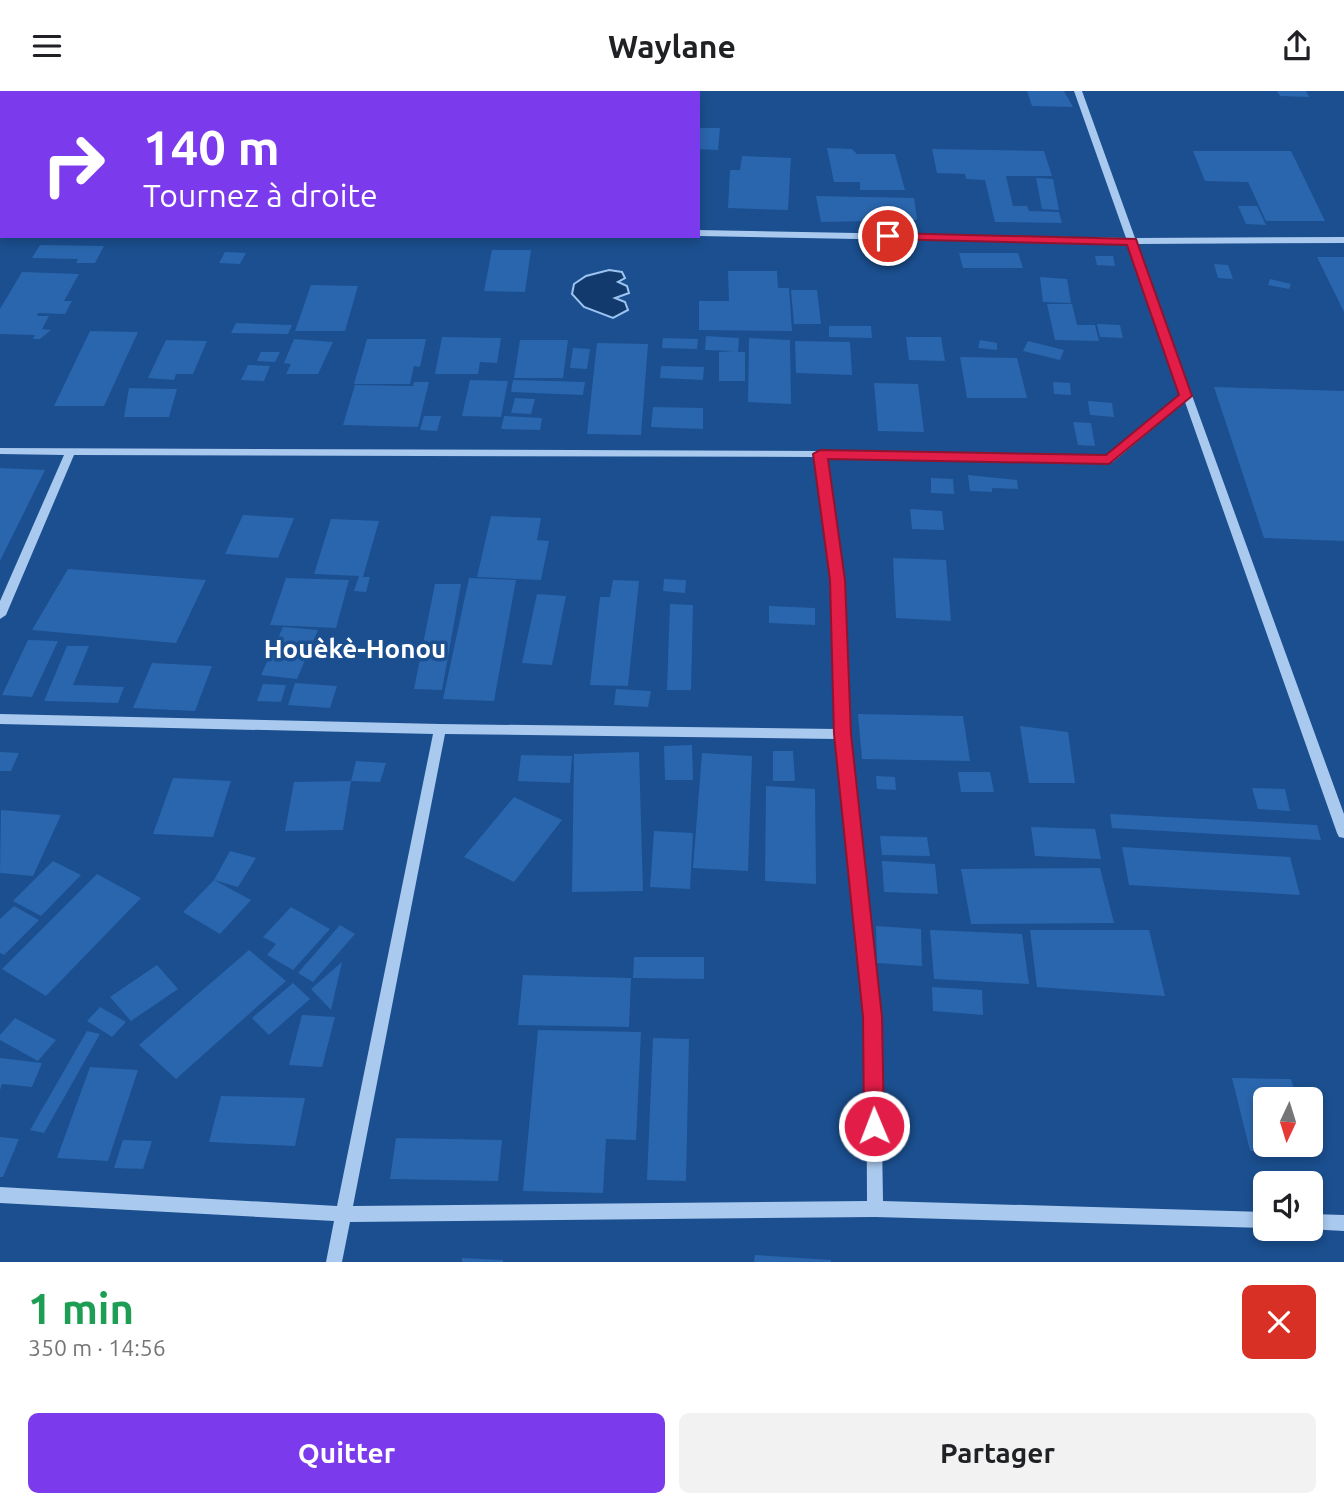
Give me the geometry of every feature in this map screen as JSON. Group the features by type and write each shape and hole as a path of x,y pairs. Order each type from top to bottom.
{"street":[{"path":"1078,91 1344,833"},
{"path":"700,233 1132,241 1344,240"},
{"path":"0,451 820,454 1109,460 1186,396"},
{"path":"0,615 70,452"},
{"path":"820,454 837,580 842,734 873,1017 875,1209"},
{"path":"0,719 440,729 842,734"},
{"path":"334,1262 440,729"},
{"path":"0,1195 344,1214 875,1209 1253,1220"},
{"path":"1323,1222 1344,1223"}],"water":[{"path":"609,270 622,272 625,278 618,282 627,286 629,293 615,298 625,302 628,310 613,318 584,307 572,294 574,284 586,276"}],"building":[{"path":"1027,91 1064,91 1073,107 1032,106"},
{"path":"1277,91 1306,91 1309,97 1280,96"},
{"path":"700,128 720,128 718,150 700,149"},
{"path":"827,148 852,149 857,154 895,154 905,190 860,190 860,182 834,182"},
{"path":"932,149 1044,151 1052,176 1006,176 1013,206 1027,206 1029,211 1059,212 1062,223 995,222 985,180 966,179 965,174 937,173"},
{"path":"1193,151 1291,151 1325,221 1266,221 1248,182 1205,181"},
{"path":"742,156 791,158 788,210 728,208 730,170 740,170"},
{"path":"1036,178 1053,179 1059,210 1042,209"},
{"path":"816,196 914,198 917,220 821,222"},
{"path":"1238,206 1257,206 1266,225 1246,224"},
{"path":"40,245 104,246 95,263 76,263 78,259 32,258"},
{"path":"492,250 531,250 525,292 484,291"},
{"path":"225,252 246,253 240,264 219,263"},
{"path":"959,253 1018,253 1023,268 963,268"},
{"path":"1095,256 1113,256 1115,266 1097,265"},
{"path":"1317,257 1344,257 1344,312"},
{"path":"1214,264 1228,265 1233,279 1218,278"},
{"path":"728,271 777,271 778,288 789,288 792,331 699,330 699,301 729,301"},
{"path":"22,272 79,274 64,301 72,301 65,314 38,313 37,316 49,316 42,329 51,330 40,339 33,339 35,335 0,334 0,309"},
{"path":"1040,277 1067,279 1071,303 1043,302"},
{"path":"1270,279 1291,284 1289,289 1268,285"},
{"path":"311,285 358,286 345,331 295,331"},
{"path":"791,290 817,290 821,324 794,324"},
{"path":"1047,304 1072,304 1077,325 1095,325 1099,341 1055,340"},
{"path":"236,323 292,325 288,334 231,333"},
{"path":"1097,324 1120,325 1123,338 1100,337"},
{"path":"829,326 871,326 872,338 829,337"},
{"path":"90,331 138,332 104,406 54,406"},
{"path":"706,336 739,338 738,352 745,352 745,381 719,381 719,352 735,351 705,350"},
{"path":"442,337 501,338 497,363 480,362 478,374 435,374"},
{"path":"906,337 941,337 945,361 909,360"},
{"path":"663,338 698,339 697,349 662,348"},
{"path":"749,338 790,340 791,404 748,402"},
{"path":"294,339 333,342 318,374 286,374 291,364 284,363"},
{"path":"367,339 426,339 420,367 414,366 410,384 354,384"},
{"path":"166,340 207,341 193,374 176,374 174,380 148,378"},
{"path":"520,340 568,340 563,378 514,378"},
{"path":"980,340 997,343 997,350 978,348"},
{"path":"795,341 850,342 852,375 796,373"},
{"path":"1028,341 1064,350 1060,360 1023,351"},
{"path":"597,343 648,344 641,435 587,434"},
{"path":"573,348 590,349 587,369 570,368"},
{"path":"261,352 280,352 275,362 257,361"},
{"path":"960,357 1017,358 1027,398 967,398"},
{"path":"248,365 270,366 264,381 241,380"},
{"path":"661,366 704,367 703,380 660,378"},
{"path":"470,380 508,381 501,417 462,416"},
{"path":"513,380 585,382 583,395 511,392"},
{"path":"414,382 429,382 418,427 343,425 355,385 413,386"},
{"path":"1053,382 1070,383 1071,395 1054,394"},
{"path":"874,383 918,384 924,432 878,431"},
{"path":"1214,387 1344,391 1344,541 1264,538"},
{"path":"129,388 177,389 169,417 124,417"},
{"path":"515,398 535,399 531,414 511,413"},
{"path":"1088,401 1112,403 1114,417 1090,415"},
{"path":"653,407 703,408 703,429 651,427"},
{"path":"424,416 441,416 437,431 420,430"},
{"path":"504,416 542,418 540,430 501,429"},
{"path":"1073,422 1091,423 1095,446 1078,445"},
{"path":"0,468 45,470 0,561"},
{"path":"968,475 1017,480 1018,489 970,491"},
{"path":"931,478 953,479 954,494 931,493"},
{"path":"910,509 942,511 944,530 912,529"},
{"path":"243,515 294,518 278,558 225,554"},
{"path":"491,516 541,518 537,540 549,541 541,580 477,577"},
{"path":"331,519 379,521 363,577 370,577 366,592 354,591 359,576 314,574"},
{"path":"893,558 946,560 951,621 896,618"},
{"path":"68,569 206,580 176,643 32,630"},
{"path":"286,578 349,580 336,628 270,625"},
{"path":"469,578 516,580 494,701 443,699"},
{"path":"664,579 686,580 685,593 663,591"},
{"path":"613,580 639,581 628,686 590,685 600,597 610,597"},
{"path":"435,584 461,584 442,690 414,689"},
{"path":"537,594 566,596 552,665 522,663"},
{"path":"670,604 693,605 691,690 667,690"},
{"path":"769,606 815,608 815,625 769,623"},
{"path":"283,627 318,630 297,679 261,675"},
{"path":"28,640 58,641 32,697 2,695"},
{"path":"67,646 89,646 73,685 124,687 118,703 44,701"},
{"path":"152,663 212,666 195,711 133,708"},
{"path":"295,683 337,686 330,708 288,705"},
{"path":"263,684 286,685 281,702 257,701"},
{"path":"616,689 651,691 648,707 614,705"},
{"path":"858,714 963,716 970,761 862,759"},
{"path":"1020,726 1068,732 1075,783 1029,783"},
{"path":"692,745 693,780 665,780 664,746"},
{"path":"773,751 793,751 795,781 773,781"},
{"path":"0,752 19,753 11,771 0,771"},
{"path":"639,752 643,891 572,892 574,754"},
{"path":"702,753 752,756 748,871 693,868"},
{"path":"521,755 572,756 570,783 518,781"},
{"path":"356,761 386,763 380,782 351,781"},
{"path":"958,772 990,772 994,792 961,792"},
{"path":"876,776 895,777 896,790 877,789"},
{"path":"173,778 231,781 213,837 153,834"},
{"path":"351,781 343,830 285,831 294,782"},
{"path":"766,786 815,789 816,884 765,881"},
{"path":"1252,788 1285,789 1290,811 1258,809"},
{"path":"514,797 562,820 514,882 464,857"},
{"path":"1,810 61,815 33,876 0,873"},
{"path":"1110,814 1317,825 1321,840 1112,828"},
{"path":"1031,827 1095,829 1101,859 1035,856"},
{"path":"654,831 693,833 690,889 650,887"},
{"path":"880,836 927,837 930,856 882,855"},
{"path":"1122,847 1290,857 1300,895 1129,885"},
{"path":"230,851 256,858 238,887 214,880"},
{"path":"53,861 81,875 41,916 13,901"},
{"path":"882,861 935,864 938,894 884,892"},
{"path":"1100,868 1114,923 971,924 961,869"},
{"path":"97,874 141,898 46,996 2,969"},
{"path":"214,880 251,900 220,934 183,912"},
{"path":"14,906 39,920 4,955 0,953 0,919"},
{"path":"291,907 330,929 293,970 267,955 276,944 263,937"},
{"path":"340,925 355,934 313,982 298,973"},
{"path":"876,926 921,929 922,966 877,963"},
{"path":"930,930 1022,934 1029,984 934,979"},
{"path":"1030,930 1149,930 1165,996 1037,987"},
{"path":"249,950 286,981 176,1079 139,1045"},
{"path":"634,957 704,957 704,979 633,978"},
{"path":"342,962 331,1010 311,989"},
{"path":"157,965 178,989 131,1021 110,997"},
{"path":"523,975 631,978 629,1027 518,1025"},
{"path":"293,983 310,999 269,1035 252,1018"},
{"path":"932,987 982,990 983,1015 933,1011"},
{"path":"100,1007 126,1022 112,1037 87,1021"},
{"path":"302,1015 335,1017 322,1067 289,1065"},
{"path":"15,1018 56,1040 38,1061 0,1040 0,1035"},
{"path":"538,1030 641,1032 636,1140 606,1139 603,1193 523,1191"},
{"path":"87,1031 100,1034 44,1133 30,1130"},
{"path":"653,1038 689,1039 686,1181 647,1180"},
{"path":"0,1058 42,1063 32,1087 2,1084 0,1090"},
{"path":"90,1067 138,1070 108,1161 57,1158"},
{"path":"1232,1078 1291,1079 1293,1087 1253,1087 1253,1151 1250,1151"},
{"path":"221,1096 305,1098 295,1146 209,1142"},
{"path":"0,1137 19,1139 3,1177 0,1177"},
{"path":"396,1138 502,1140 498,1181 390,1179"},
{"path":"123,1140 152,1141 143,1169 114,1168"},
{"path":"755,1255 831,1260 831,1262 754,1262"},
{"path":"462,1258 503,1260 503,1262 462,1262"}],"district":[{"name":"Houèkè-Honou","path":"355,648"}],"route":[{"path":"874,1126 873,1017 842,734 837,580 820,454 1109,460 1186,396 1132,241 888,236"}]}
